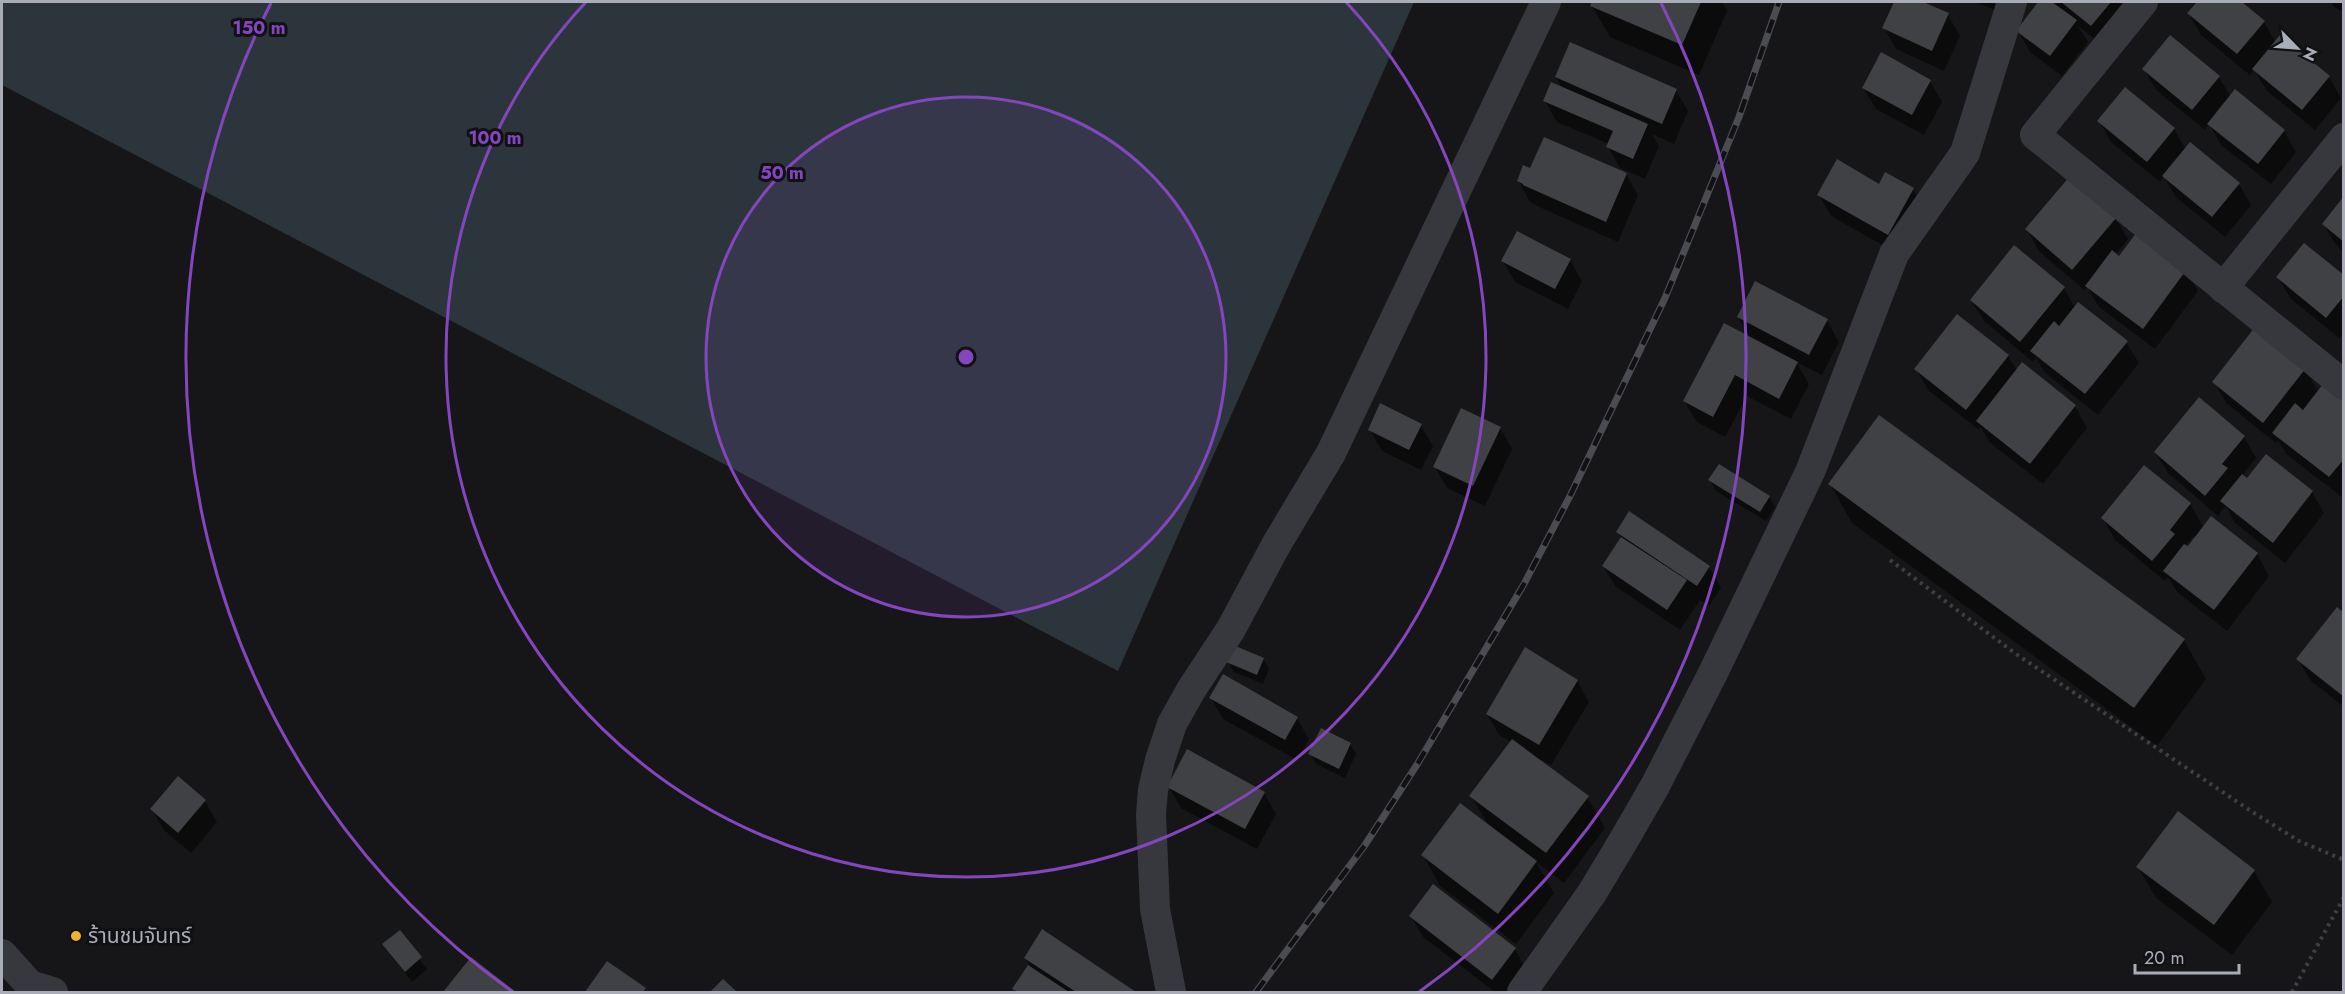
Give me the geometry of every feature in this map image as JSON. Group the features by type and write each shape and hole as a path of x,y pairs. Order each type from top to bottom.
{"street":[{"path":"1171,993 1155,909 1151,814 1153,790 1160,760 1172,724 1191,690 1232,629 1276,544 1331,453 1546,2"},
{"path":"1522,993 1592,893 1625,838 1655,786 1713,673 1810,472 1894,254 1965,153 2012,2"},
{"path":"2143,2 2035,135 2343,385"},
{"path":"2223,288 2343,138"},
{"path":"2,954 30,985 53,993"}],"path":[{"path":"1890,560 2016,654 2254,813 2299,842 2343,860"},
{"path":"2292,993 2343,897"}],"shaded area":[{"path":"2,2 1414,2 1118,671 2,85"}],"building":[{"path":"1592,2 1701,2 1682,45 1590,6"},
{"path":"1894,2 1923,2 1949,13 1932,51 1882,28"},
{"path":"2038,2 2052,2 2077,20 2050,56 2016,31"},
{"path":"2061,2 2111,2 2091,26"},
{"path":"2197,2 2242,2 2265,21 2237,54 2187,13"},
{"path":"2170,35 2220,76 2192,110 2142,69"},
{"path":"2280,35 2330,76 2302,110 2252,69"},
{"path":"1570,42 1677,89 1662,124 1555,77"},
{"path":"1881,52 1931,80 1912,115 1862,88"},
{"path":"1551,82 1648,124 1633,159 1606,147 1613,131 1543,101"},
{"path":"2125,87 2175,128 2147,162 2097,121"},
{"path":"2235,89 2285,130 2258,164 2207,124"},
{"path":"1544,137 1627,173 1606,222 1517,181 1523,165 1530,168"},
{"path":"2190,142 2240,183 2212,217 2162,176"},
{"path":"1837,159 1879,184 1885,172 1914,188 1888,235 1817,195"},
{"path":"2070,176 2117,217 2072,270 2025,229"},
{"path":"2344,196 2344,242 2322,224"},
{"path":"1517,231 1571,259 1555,289 1501,261"},
{"path":"2137,232 2187,269 2143,329 2085,286 2112,250 2119,256"},
{"path":"2304,243 2344,275 2344,296 2326,318 2276,277"},
{"path":"2014,245 2065,287 2020,342 1970,300"},
{"path":"1755,281 1828,319 1809,355 1737,317"},
{"path":"2078,302 2128,341 2085,394 2030,351 2054,321 2059,326"},
{"path":"1957,314 2009,355 1966,410 1914,369"},
{"path":"1724,323 1798,362 1779,399 1735,375 1713,417 1683,401"},
{"path":"2255,327 2306,368 2263,423 2212,382"},
{"path":"2022,362 2076,405 2030,464 1976,421"},
{"path":"2323,384 2344,400 2344,459 2329,477 2272,433 2295,403 2303,410"},
{"path":"2199,397 2245,436 2222,464 2228,468 2205,496 2154,452"},
{"path":"1380,403 1422,424 1409,450 1368,430"},
{"path":"1461,408 1501,427 1473,486 1433,467"},
{"path":"1879,415 2185,639 2134,708 1828,484"},
{"path":"2266,454 2313,491 2273,543 2220,501 2242,474 2247,478"},
{"path":"1719,464 1770,496 1760,512 1708,480"},
{"path":"2144,465 2191,503 2170,530 2175,534 2152,561 2101,518"},
{"path":"1629,511 1710,566 1697,586 1616,532"},
{"path":"2211,516 2258,553 2214,610 2163,571 2184,544 2188,546"},
{"path":"1621,537 1687,580 1667,610 1602,566"},
{"path":"2337,607 2344,613 2344,697 2296,659"},
{"path":"1233,645 1264,658 1257,675 1226,662"},
{"path":"1525,647 1578,680 1539,745 1486,714"},
{"path":"1223,674 1298,717 1285,740 1209,698"},
{"path":"1321,728 1351,743 1339,769 1308,754"},
{"path":"1512,739 1589,796 1546,853 1469,796"},
{"path":"1187,749 1265,792 1245,829 1167,787"},
{"path":"178,776 206,800 178,833 150,809"},
{"path":"1460,803 1537,861 1498,914 1421,855"},
{"path":"2178,811 2255,870 2214,925 2136,867"},
{"path":"1433,884 1516,948 1492,980 1409,916"},
{"path":"1042,929 1136,992 1076,992 1024,958"},
{"path":"400,930 422,957 405,972 382,944"},
{"path":"471,957 516,992 443,992"},
{"path":"607,961 646,988 643,992 585,992"},
{"path":"1028,965 1069,992 1018,992 1012,989"},
{"path":"723,979 737,992 710,992"}],"railway":[{"path":"1256,992 1365,845 1418,763 1524,584 1570,496 1665,298 1739,117 1779,2"}],"place":[{"name":"ร้านชมจันทร์","path":"76,936"}]}
